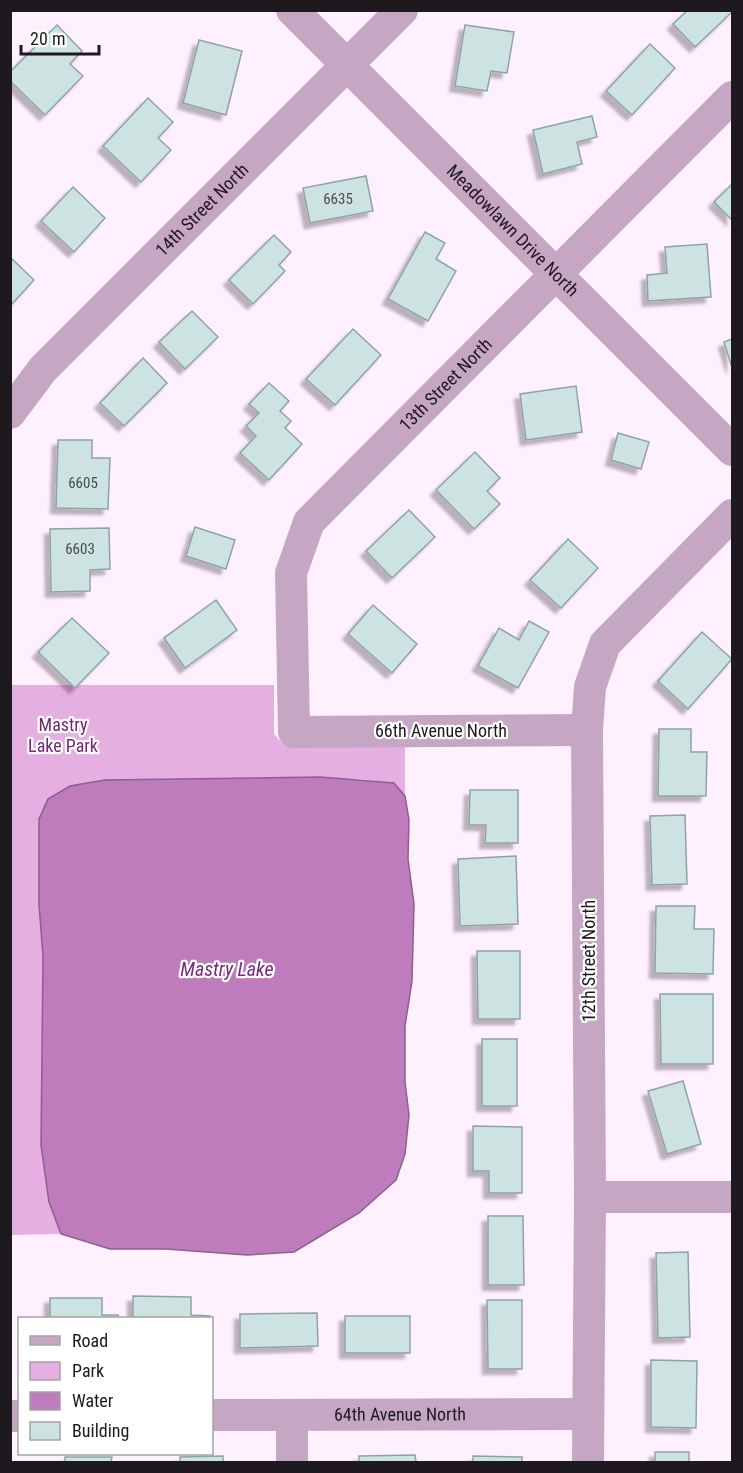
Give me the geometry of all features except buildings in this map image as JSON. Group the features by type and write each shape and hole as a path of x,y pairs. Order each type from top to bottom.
{"street":[{"name":"Meadowlawn Drive North","path":"292,10 732,450"},
{"name":"14th Street North","path":"10,413 43,369 402,10"},
{"name":"13th Street North","path":"294,732 291,573 309,522 732,97"},
{"name":"12th Street North","path":"588,1462 590,1197 587,730 590,687 605,644 732,515"},
{"name":"66th Avenue North","path":"294,732 587,730"},
{"path":"590,1197 732,1197"},
{"name":"64th Avenue North","path":"213,1415 587,1413"},
{"path":"292,1415 292,1462"}],"green space":[{"name":"Mastry Lake Park","path":"10,685 274,685 274,734 282,743 290,746 405,746 405,796 394,783 360,779 105,780 70,786 39,819 39,904 43,957 42,1075 49,1202 61,1234 11,1235"}],"water":[{"name":"Mastry Lake","path":"320,777 394,783 405,796 409,820 408,859 414,904 412,981 405,1026 405,1082 409,1115 405,1154 396,1180 359,1213 294,1252 247,1255 166,1249 110,1249 61,1234 49,1202 41,1145 43,957 39,904 39,819 48,799 70,786 105,780"}]}
